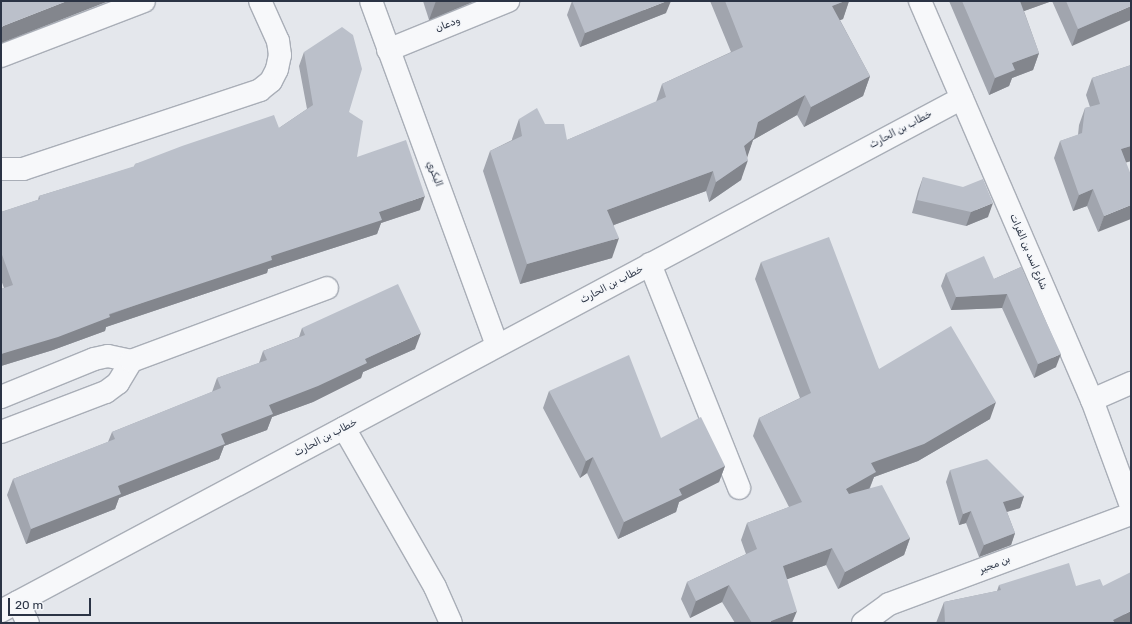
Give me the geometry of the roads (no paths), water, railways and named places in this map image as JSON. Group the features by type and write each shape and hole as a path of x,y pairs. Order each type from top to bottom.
{"street":[{"path":"1,56 144,1"},
{"path":"1,169 23,169 260,90 271,81 278,69 280,55 278,41 260,1"},
{"name":"البكري","path":"371,1 497,346"},
{"name":"ودعان","path":"388,50 508,1"},
{"name":"شارع اسد بن الفرات","path":"920,1 1092,400 1131,506"},
{"name":"خطاب بن الحارث","path":"10,606 962,98"},
{"name":"خطاب بن الحارث","path":"650,264 739,488"},
{"path":"1,397 94,359 108,356 131,361 327,288"},
{"path":"1,432 106,392 118,383 131,361"},
{"path":"1092,400 1131,384"},
{"path":"344,428 435,587 451,623"},
{"name":"بن مجير","path":"863,623 889,604 1131,514"},
{"path":"10,606 28,623"}]}
